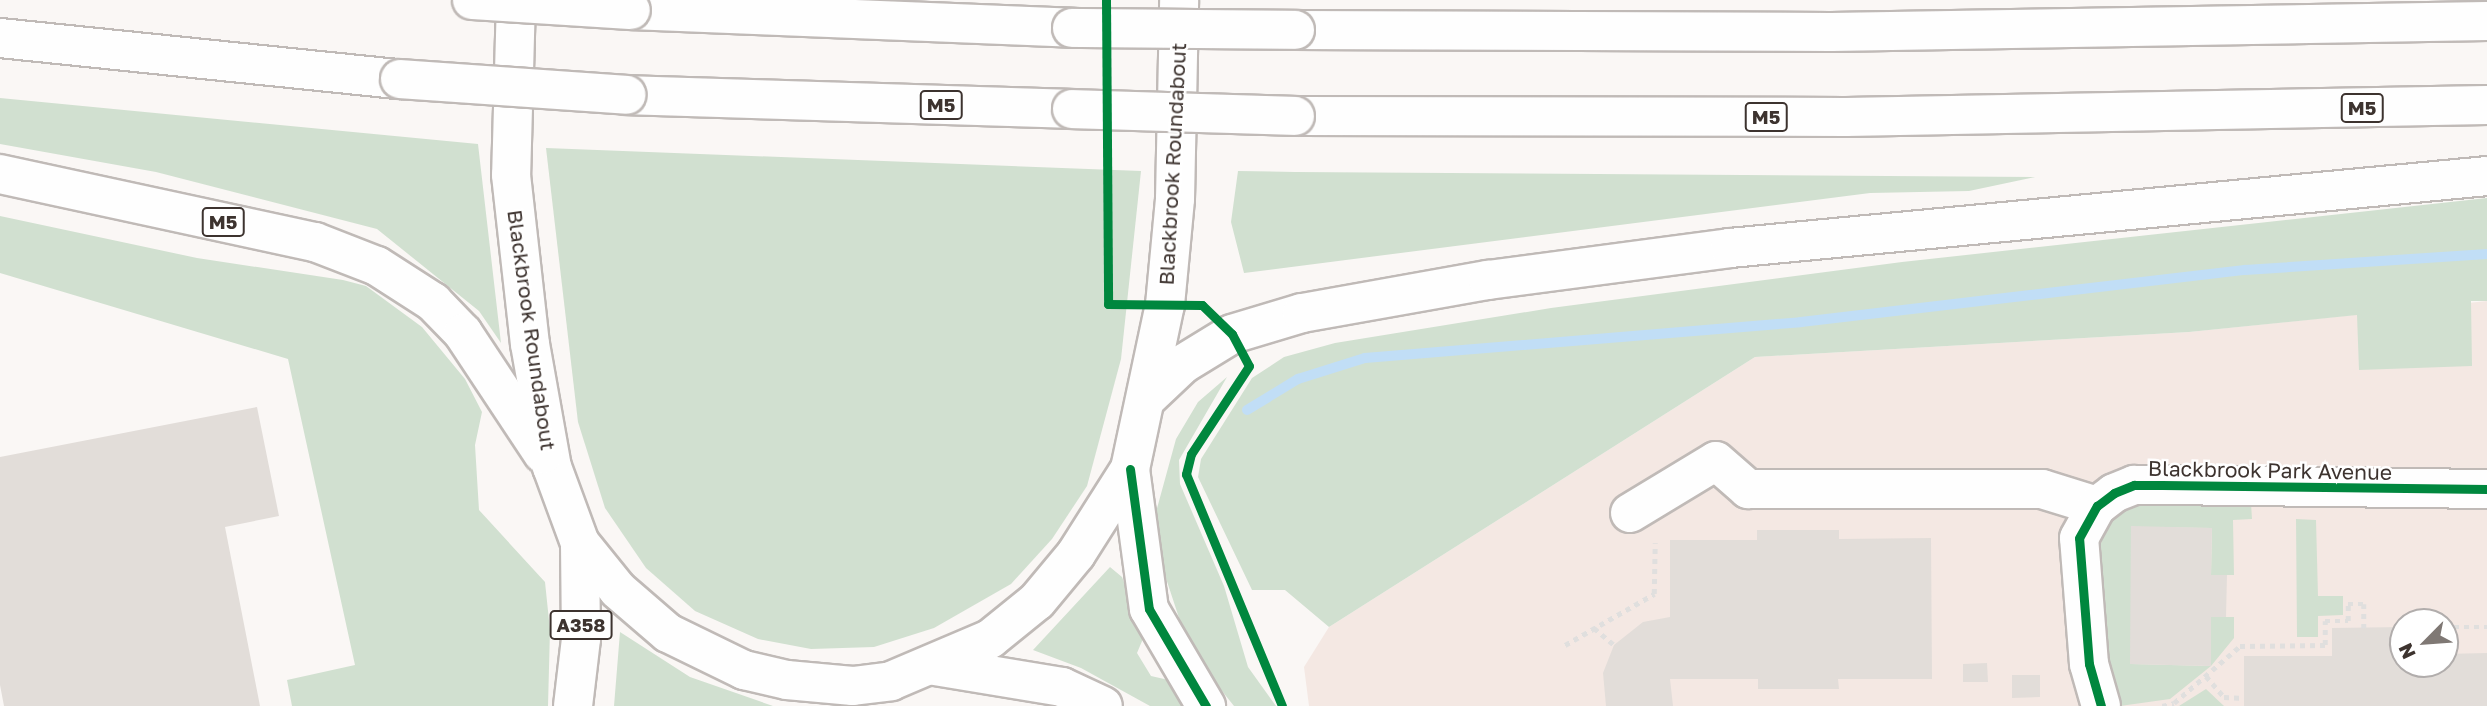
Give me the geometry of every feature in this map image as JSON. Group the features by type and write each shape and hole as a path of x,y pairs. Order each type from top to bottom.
{"main road":[{"path":"472,0 631,10 1072,28 1831,32 2487,21"},
{"name":"Blackbrook Roundabout","path":"516,0 511,175 530,344 552,467 580,543 618,590 668,633 721,659 787,680 853,686 891,681 935,666 989,639 1037,601 1076,554 1130,468 1146,399 1169,272 1179,0"},
{"name":"M5","path":"0,38 400,79 626,95 1295,116 1846,117 2487,106"},
{"name":"M5","path":"0,174 315,242 377,266 433,302 463,334 552,467"},
{"path":"1146,399 1183,364 1232,334 1302,313 1488,280 1730,248 2487,176"},
{"path":"1639,507 1717,461 1748,489 2042,489 2097,506 2079,538 2089,664 2101,706"},
{"path":"1130,468 1149,609 1206,706"},
{"name":"Blackbrook Park Avenue","path":"2097,506 2134,485 2337,484 2363,490 2487,489"},
{"name":"A358","path":"573,706 581,639 580,543"},
{"path":"935,666 1062,687 1103,706"},
{"path":"839,706 891,681"}],"path":[{"path":"1564,645 1654,594 1655,515 1639,507"},
{"path":"2162,706 2174,703 2240,646 2325,645 2325,621 2348,621 2348,604 2364,604 2364,628"},
{"path":"2459,626 2487,627"},
{"path":"1594,628 1614,645"},
{"path":"2206,676 2224,697 2244,698"}],"shaded area":[{"path":"2487,301 2487,706 1309,706 1304,667 1329,627 1755,357 2189,332"}],"green space":[{"path":"0,98 478,144 501,343 479,311 377,229 156,172 0,144"},
{"path":"546,148 1141,171 1121,359 1087,486 1052,539 1011,584 934,628 874,647 811,649 758,639 695,611 646,568 605,508 578,422"},
{"path":"1238,171 2035,177 1969,191 1870,193 1244,273 1231,222"},
{"path":"2487,198 2487,301 2471,301 2472,366 2359,370 2357,315 2189,332 1755,357 1329,627 1285,590 1252,590 1198,477 1201,459 1252,378 1284,357 1335,343 1551,308 1902,262"},
{"path":"0,216 197,258 343,280 366,286 422,327 465,379 482,412 475,445 479,510 545,582 550,630 548,706 292,706 287,680 355,665 288,359 0,273"},
{"path":"1227,377 1179,460 1180,484 1224,586 1248,667 1276,706 1234,706 1206,671 1183,630 1155,545 1156,512 1176,439 1198,402"},
{"path":"2251,503 2252,519 2233,520 2234,575 2211,575 2212,528 2131,527 2131,664 2210,666 2211,617 2234,617 2234,638 2211,666 2170,699 2120,706 2108,661 2099,551 2106,524 2131,505"},
{"path":"2296,519 2316,520 2318,596 2343,596 2343,615 2318,616 2318,637 2297,637"},
{"path":"1110,567 1122,577 1145,634 1137,653 1151,676 1173,681 1191,706 1150,706 1081,668 1033,650"},
{"path":"620,632 690,677 773,706 614,706"},
{"path":"2206,689 2224,706 2179,706"}],"building":[{"path":"257,407 279,516 225,527 260,706 4,706 0,685 0,457"},
{"path":"2131,526 2212,528 2211,575 2227,575 2226,617 2211,617 2211,666 2130,664"},
{"path":"1757,530 1839,530 1839,539 1931,538 1932,679 1838,679 1839,689 1758,689 1758,679 1670,679 1673,706 1606,706 1603,673 1614,645 1643,622 1670,617 1670,540 1757,540"},
{"path":"2389,627 2389,678 2459,678 2459,654 2487,653 2487,706 2244,706 2244,656 2332,656 2332,628"},
{"path":"1987,663 1988,682 1963,682 1963,664"},
{"path":"2012,675 2040,675 2040,697 2012,698"}],"waterway":[{"path":"1247,410 1298,379 1365,358 1801,322 2245,270 2487,254"}],"cycle path":[{"path":"1106,0 1108,304 1202,305 1232,334 1249,366 1191,454 1186,474 1282,706"},
{"path":"1130,469 1149,609 1206,706"},
{"path":"2101,706 2089,664 2079,538 2097,506 2114,493 2134,485 2487,489"}]}
